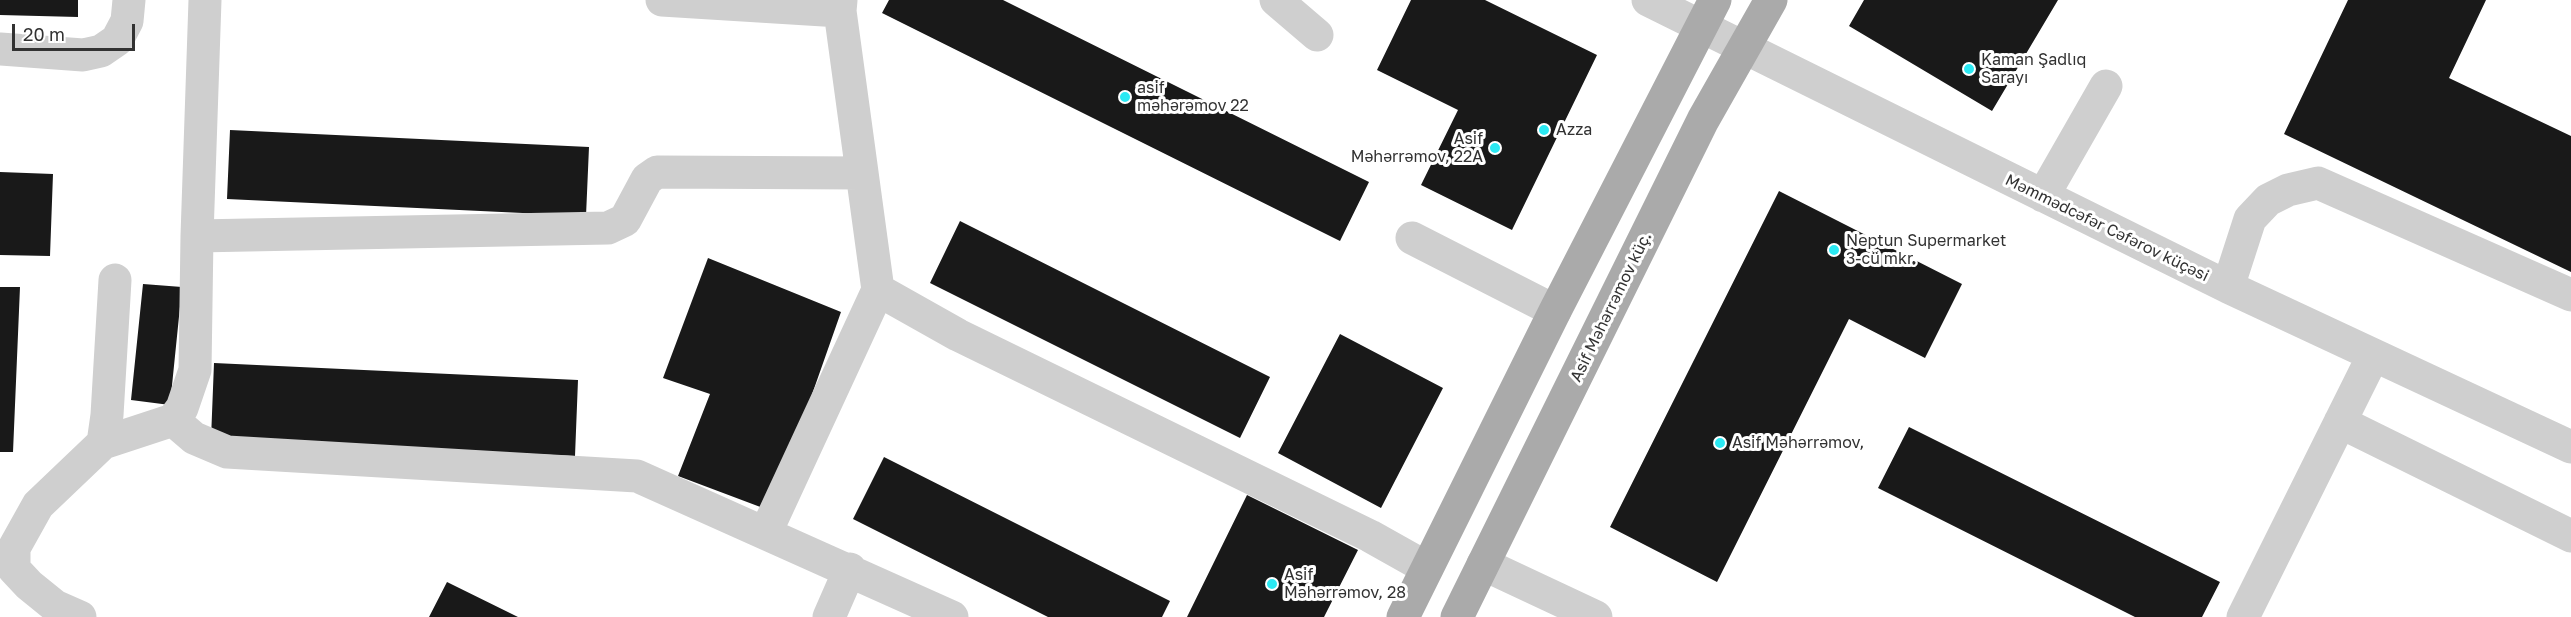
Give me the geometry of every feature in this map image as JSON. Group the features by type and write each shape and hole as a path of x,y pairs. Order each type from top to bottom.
{"main road":[{"name":"Asif Məhərrəmov küç.","path":"1457,617 1703,120 1771,0"},
{"path":"1403,617 1555,311 1708,13"}],"street":[{"path":"0,49 83,55 101,51 117,40 127,21 129,0"},
{"path":"80,617 55,606 7,569 14,548 38,505 103,444 173,420 182,408 195,370 205,0"},
{"path":"662,0 841,5 878,290 766,532"},
{"path":"1276,0 1317,35"},
{"name":"Məmmədcəfər Cəfərov küçəsi","path":"1648,0 1708,13 1743,46 2228,287 2571,447"},
{"path":"2043,196 2106,86"},
{"path":"197,236 608,228 625,220 647,179 657,172 862,173"},
{"path":"2228,287 2250,219 2268,200 2288,190 2318,183 2571,295"},
{"path":"1412,238 1555,311"},
{"path":"103,444 115,280"},
{"path":"878,290 958,336 1370,536 1427,568"},
{"path":"2243,617 2373,356"},
{"path":"173,420 194,438 228,452 637,476 850,569 952,617"},
{"path":"2340,422 2571,536"},
{"path":"1484,564 1596,617"},
{"path":"829,617 850,569"}],"building":[{"path":"0,0 78,0 78,17 0,15"},
{"name":"asif məhərəmov 22","path":"889,0 1003,0 1369,182 1340,241 882,13"},
{"name":"Asif Məhərrəmov, 22A","path":"1411,0 1485,0 1597,55 1512,230 1421,185 1458,110 1377,70"},
{"name":"Kaman Şadlıq Sarayı","path":"1864,0 2058,0 1992,111 1849,26"},
{"path":"2348,0 2486,0 2449,78 2571,136 2571,272 2284,134"},
{"path":"230,130 589,147 586,216 227,199"},
{"path":"0,172 53,174 50,256 0,255"},
{"name":"Asif Məhərrəmov,","path":"1779,191 1962,284 1925,358 1849,319 1717,582 1610,527"},
{"path":"960,221 1270,377 1240,438 930,283"},
{"path":"708,258 841,312 771,511 678,476 710,394 663,378"},
{"path":"143,284 182,287 170,405 131,400"},
{"path":"0,287 20,287 13,452 0,452"},
{"path":"1340,334 1443,388 1381,508 1278,453"},
{"path":"214,363 578,380 575,456 211,439"},
{"path":"1909,427 2220,582 2202,617 2135,617 1878,488"},
{"path":"884,457 1170,601 1162,617 1048,617 853,519"},
{"name":"Asif Məhərrəmov, 28","path":"1247,495 1358,550 1324,617 1187,617"},
{"path":"447,582 518,617 429,617"}],"place":[{"name":"Kaman Şadlıq Sarayı","path":"1969,69"},
{"name":"asif məhərəmov 22","path":"1125,97"},
{"name":"Azza","path":"1544,130"},
{"name":"Asif Məhərrəmov, 22A","path":"1495,148"},
{"name":"Neptun Supermarket 3-cü mkr.","path":"1834,250"},
{"name":"Asif Məhərrəmov,","path":"1720,443"},
{"name":"Asif Məhərrəmov, 28","path":"1272,584"}]}
